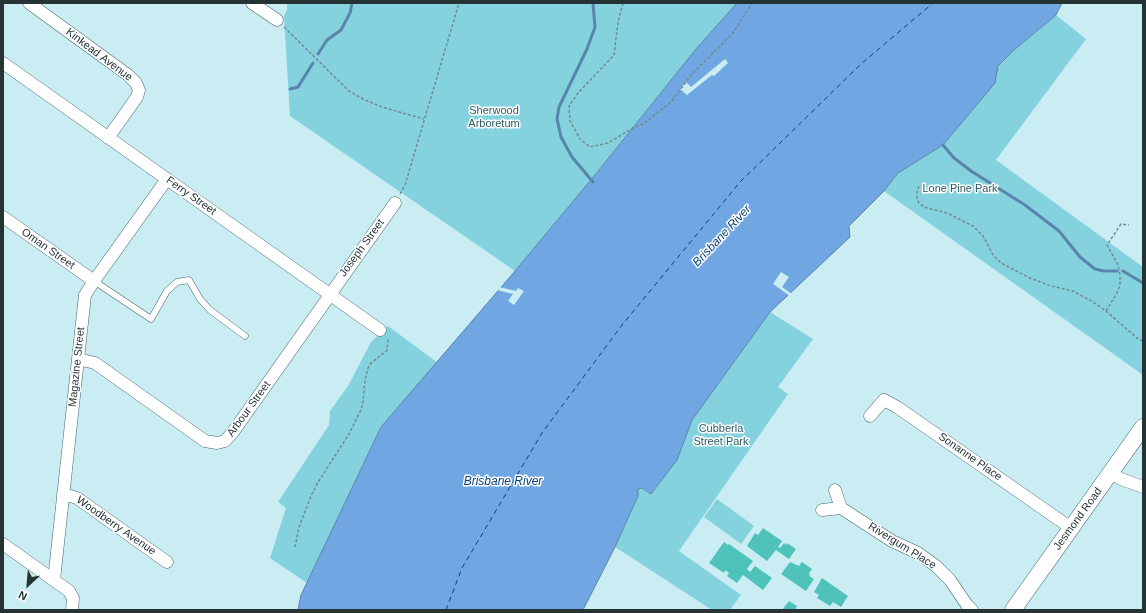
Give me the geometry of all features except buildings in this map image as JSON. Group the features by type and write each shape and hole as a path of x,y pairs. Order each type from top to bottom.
{"street":[{"name":"Kinkead Avenue","path":"29,3 128,75 136,83 139,90 137,97 108,138"},
{"path":"252,3 277,20"},
{"name":"Ferry Street","path":"3,63 380,330"},
{"name":"Magazine Street","path":"54,580 86,296 94,281 167,179"},
{"name":"Joseph Street","path":"330,294 395,203"},
{"name":"Oman Street","path":"3,217 94,281"},
{"name":"Arbour Street","path":"78,359 95,363 205,441 211,443 221,442 228,438 233,432 330,294"},
{"name":"Sonanne Place","path":"870,416 884,400 896,406 1071,528"},
{"name":"Jesmond Road","path":"1013,610 1143,428"},
{"path":"1111,473 1121,480 1143,487"},
{"path":"822,510 841,508 836,490"},
{"name":"Woodberry Avenue","path":"63,494 77,498 168,562"},
{"name":"Rivergum Place","path":"841,508 892,541 918,553 936,566 950,580 972,610"},
{"path":"3,544 71,593 73,598 72,610"}],"lane":[{"path":"94,281 151,319 167,291 177,282 189,280 200,299 210,310 244,336"}],"path":[{"path":"395,203 405,185 459,3"},
{"path":"623,3 618,22 614,55 578,92 569,106 570,121 580,139 590,147 608,143 633,128 643,124 670,102 691,75 733,33 752,3"},
{"path":"277,20 349,91 382,107 425,119"},
{"path":"919,186 917,192 919,203 924,207 947,213 973,226 983,236 994,255 1001,263 1030,278 1051,286 1073,291 1106,311 1137,338 1143,341"},
{"path":"1106,311 1117,294 1120,285 1118,265 1107,245 1122,224 1129,225"},
{"path":"295,547 299,527 311,496 349,434 361,410 368,368 371,362 387,350 388,340 380,330"}],"green space":[{"name":"Sherwood Arboretum","path":"287,3 737,3 696,49 595,175 515,271 290,116 284,16 287,10"},
{"name":"Lone Pine Park","path":"1056,15 1086,39 996,160 1143,267 1143,375 884,191 898,173 943,145 994,83 998,67 1014,50"},
{"name":"Cubberla Street Park","path":"770,312 813,339 778,387 788,394 679,551 741,595 730,610 712,610 615,547 638,496 638,489 642,488 651,494 677,460 692,420"},
{"path":"388,326 438,363 381,427 307,583 270,558 286,508 278,502 329,425 330,411 348,386 371,342"},
{"path":"717,499 754,526 741,544 704,517"}],"water":[{"name":"Brisbane River","path":"737,3 1062,3 1056,15 1014,50 998,66 995,83 943,145 898,173 884,191 849,226 850,237 770,312 692,420 677,460 651,494 642,488 638,489 638,496 615,547 583,610 298,610 301,595 381,427 515,271 595,175 696,49"}],"pier":[{"path":"725,59 728,63 714,76 712,75 687,95 680,89 686,82 691,87"},
{"path":"781,272 789,277 782,287 792,294 790,296 773,284"},
{"path":"499,287 516,291 518,288 524,291 514,305 508,301 513,294 497,290"}],"waterway":[{"path":"318,54 327,40 341,30 350,13 352,3"},
{"path":"593,3 595,27 587,49 559,107 557,119 561,137 572,157 593,182"},
{"path":"290,89 298,87 313,63"},
{"path":"943,145 954,158 971,171 1025,205 1059,231 1080,257 1095,269 1117,271"},
{"path":"1123,271 1143,283"}],"ferry route":[{"path":"446,610 462,568 542,433 622,325 740,182 861,64 933,3"}]}
